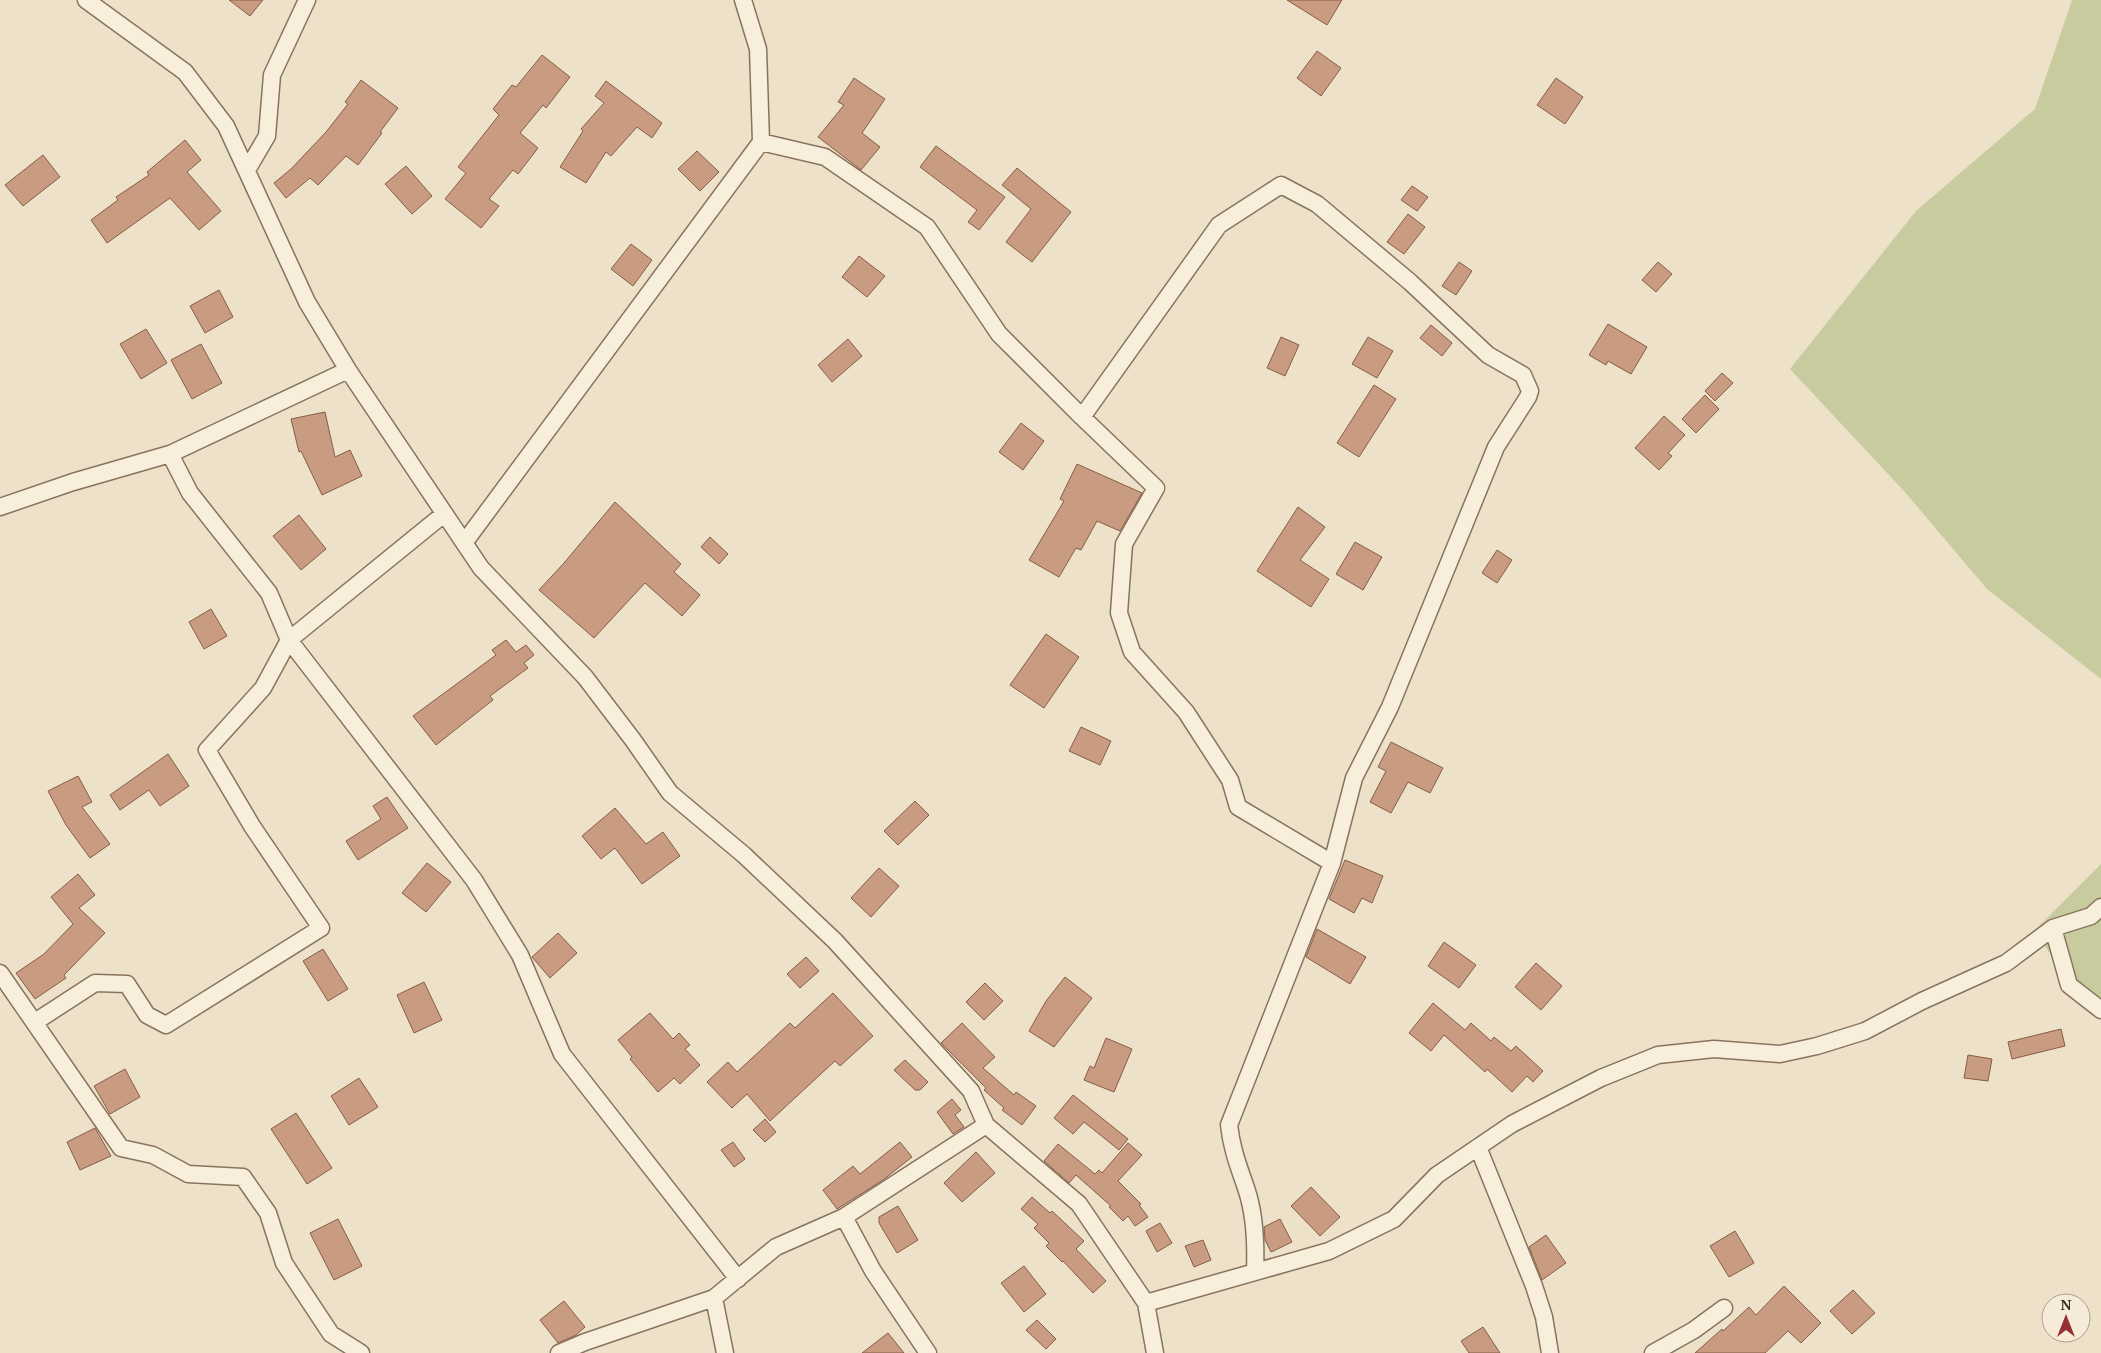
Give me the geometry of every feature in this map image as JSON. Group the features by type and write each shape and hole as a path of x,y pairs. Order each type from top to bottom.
{"street":[{"path":"86,0 185,72 226,126 307,302 348,370 481,568 584,677 633,740 670,793 744,855 835,942 972,1091 986,1125 1079,1204 1146,1303 1155,1353"},
{"path":"247,170 267,136 272,75 307,0"},
{"path":"464,543 761,142 758,49 743,0"},
{"path":"761,142 825,157 927,227 999,334 1156,488 1124,544 1119,613 1132,652 1186,712 1230,780 1238,808 1332,863"},
{"path":"1082,417 1219,225 1281,184 1317,204 1410,282 1488,355 1523,375 1528,382 1530,390 1528,397 1496,447 1390,707 1354,778 1332,863 1229,1125 1231,1147 1248,1193 1256,1249 1255,1271"},
{"path":"0,507 72,482 170,454 348,370"},
{"path":"170,454 190,493 269,593 289,640 474,880 520,955 562,1054 738,1279"},
{"path":"35,1022 96,982 127,984 147,1015 166,1025 321,928 252,826 207,750 264,688 289,640 444,514"},
{"path":"1146,1303 1329,1251 1394,1219 1437,1175 1512,1124 1601,1078 1658,1054 1714,1050 1780,1054 1817,1046 1865,1031 1922,1001 2006,963 2052,928 2091,916 2101,907"},
{"path":"2052,928 2069,985 2101,1010"},
{"path":"0,973 121,1148 153,1155 188,1174 243,1177 268,1213 284,1263 332,1334 361,1353"},
{"path":"559,1353 584,1342 714,1298 776,1247 844,1217 986,1125"},
{"path":"1478,1147 1534,1286 1544,1317 1550,1353"},
{"path":"844,1217 873,1271 928,1353"},
{"path":"714,1298 726,1353"},
{"path":"1653,1353 1694,1330 1724,1308"}],"green space":[{"path":"2072,0 2101,0 2101,679 1987,589 1904,491 1790,369 1916,211 2035,109"},
{"path":"2101,864 2101,1017 2093,1013 2034,931"}],"building":[{"path":"229,0 263,0 250,16"},
{"path":"1287,0 1342,0 1327,25"},
{"path":"1317,51 1341,68 1321,96 1297,78"},
{"path":"542,55 570,77 546,108 543,105 520,133 538,148 518,174 513,170 489,199 499,206 481,228 445,199 466,173 458,167 499,115 493,109 512,85 516,87"},
{"path":"854,78 885,99 862,133 880,147 861,170 818,137 844,105 838,102"},
{"path":"1556,78 1583,97 1565,124 1537,105"},
{"path":"361,80 398,108 358,165 346,156 318,185 310,178 286,198 274,183 291,169 326,132 348,104 345,102"},
{"path":"606,81 662,123 652,138 637,127 611,156 606,152 586,183 560,167 583,131 581,129 604,103 595,96"},
{"path":"185,140 201,160 187,172 221,211 199,230 170,198 107,243 91,220 118,200 116,197 149,175 147,172"},
{"path":"936,146 1005,197 979,230 968,222 977,210 920,167"},
{"path":"697,151 719,172 700,191 678,169"},
{"path":"43,155 60,177 23,206 5,185"},
{"path":"406,166 432,196 412,214 385,184"},
{"path":"1017,168 1071,212 1032,262 1006,242 1031,209 1002,185"},
{"path":"1412,186 1428,197 1417,211 1401,200"},
{"path":"1408,214 1425,227 1404,254 1387,242"},
{"path":"631,244 652,260 633,286 611,269"},
{"path":"859,256 885,276 867,297 842,277"},
{"path":"1459,262 1472,271 1456,295 1442,286"},
{"path":"1658,262 1672,274 1656,292 1642,280"},
{"path":"219,290 233,317 205,333 190,306"},
{"path":"1608,324 1647,347 1631,374 1608,361 1606,365 1589,355"},
{"path":"1431,325 1452,343 1442,356 1420,338"},
{"path":"146,329 167,363 141,379 120,344"},
{"path":"1281,337 1299,345 1285,376 1267,368"},
{"path":"1368,337 1393,351 1377,378 1352,364"},
{"path":"848,339 862,356 832,382 818,365"},
{"path":"201,344 222,383 192,399 171,360"},
{"path":"1722,373 1733,383 1715,401 1705,391"},
{"path":"1374,385 1396,399 1359,457 1337,443"},
{"path":"1705,395 1719,409 1696,433 1682,419"},
{"path":"325,412 335,457 350,450 362,476 322,495 301,451 299,452 291,419"},
{"path":"1664,416 1685,435 1668,453 1672,456 1659,470 1635,448"},
{"path":"1021,423 1044,441 1023,470 999,452"},
{"path":"1077,464 1142,493 1120,531 1097,521 1081,550 1076,548 1059,577 1029,560 1064,501 1060,499"},
{"path":"615,502 681,564 674,572 700,595 682,616 645,583 594,638 539,590"},
{"path":"1298,507 1325,527 1300,560 1329,579 1311,607 1257,571"},
{"path":"299,515 326,549 301,570 273,536"},
{"path":"710,537 728,554 719,564 701,547"},
{"path":"1355,542 1382,557 1363,590 1336,574"},
{"path":"1497,550 1512,560 1497,583 1482,573"},
{"path":"211,609 227,636 204,649 189,622"},
{"path":"1046,634 1079,657 1044,708 1010,685"},
{"path":"506,640 516,652 526,645 534,655 524,663 528,668 490,696 493,700 436,745 413,716 496,655 492,650"},
{"path":"1081,727 1111,741 1100,765 1069,751"},
{"path":"1391,742 1443,768 1430,793 1408,782 1391,813 1370,802 1386,771 1378,767"},
{"path":"168,754 189,786 160,806 149,790 120,810 110,795"},
{"path":"78,776 92,802 82,807 110,844 90,858 66,825 48,791"},
{"path":"387,797 408,828 358,860 346,841 381,819 373,806"},
{"path":"915,801 929,815 898,845 884,831"},
{"path":"615,808 646,844 663,832 680,856 642,884 615,848 601,859 582,836"},
{"path":"1345,860 1383,876 1372,903 1362,898 1354,913 1329,899"},
{"path":"427,863 451,882 426,912 402,893"},
{"path":"879,868 899,886 871,917 851,898"},
{"path":"78,874 95,895 79,908 105,933 64,975 66,978 35,999 16,973 44,954 73,924 51,897"},
{"path":"1317,929 1366,957 1350,984 1306,957"},
{"path":"558,933 577,953 550,978 532,957"},
{"path":"1444,942 1476,965 1459,988 1428,966"},
{"path":"323,949 348,989 328,1001 303,961"},
{"path":"806,957 819,971 800,988 787,974"},
{"path":"1536,963 1562,986 1541,1010 1515,987"},
{"path":"1065,977 1092,998 1054,1047 1029,1031 1046,1001"},
{"path":"424,982 442,1020 414,1033 397,995"},
{"path":"985,983 1003,1001 984,1020 966,1002"},
{"path":"833,993 873,1036 840,1066 835,1061 770,1121 747,1094 732,1108 707,1082 728,1062 737,1072 790,1023 795,1028"},
{"path":"1433,1003 1465,1030 1471,1023 1491,1041 1494,1037 1511,1051 1516,1046 1543,1071 1533,1082 1527,1076 1512,1092 1487,1069 1485,1072 1444,1035 1431,1051 1409,1033"},
{"path":"650,1013 673,1039 679,1033 690,1045 685,1049 700,1065 680,1084 674,1078 658,1092 630,1059 632,1057 618,1040"},
{"path":"962,1023 995,1057 983,1068 1014,1095 1016,1092 1036,1106 1022,1125 1002,1110 1004,1108 984,1090 986,1088 941,1043"},
{"path":"2061,1029 2065,1046 2012,1059 2008,1042"},
{"path":"1106,1038 1132,1049 1114,1092 1084,1080 1090,1066 1094,1068"},
{"path":"1968,1055 1992,1059 1988,1081 1964,1078"},
{"path":"905,1060 928,1082 920,1090 915,1090 894,1070"},
{"path":"125,1069 140,1097 110,1114 94,1086"},
{"path":"359,1078 378,1107 349,1125 331,1096"},
{"path":"1073,1095 1128,1139 1119,1150 1084,1122 1073,1134 1054,1118"},
{"path":"952,1099 961,1110 955,1115 964,1127 953,1134 937,1112"},
{"path":"296,1113 332,1168 307,1184 271,1129"},
{"path":"765,1119 776,1132 765,1142 753,1130"},
{"path":"95,1128 111,1156 80,1170 67,1142"},
{"path":"733,1142 745,1159 734,1167 721,1150"},
{"path":"900,1142 912,1157 883,1180 837,1209 823,1190 853,1166 860,1174"},
{"path":"1128,1143 1142,1155 1118,1181 1141,1204 1139,1205 1148,1217 1135,1226 1128,1216 1123,1221 1109,1207 1111,1206 1076,1175 1069,1183 1044,1161 1058,1144 1095,1174 1099,1170 1102,1173"},
{"path":"976,1152 995,1173 962,1202 944,1183"},
{"path":"1311,1187 1340,1217 1320,1236 1291,1206"},
{"path":"1032,1197 1050,1213 1052,1211 1084,1241 1076,1249 1106,1281 1093,1293 1046,1246 1049,1243 1034,1228 1038,1224 1021,1209"},
{"path":"898,1206 918,1240 897,1253 879,1223 879,1217"},
{"path":"338,1219 362,1266 334,1280 310,1233"},
{"path":"1280,1219 1292,1242 1271,1252 1265,1240 1264,1227"},
{"path":"1160,1223 1172,1243 1157,1252 1146,1231"},
{"path":"1735,1231 1754,1263 1729,1277 1710,1246"},
{"path":"1546,1235 1566,1263 1542,1280 1529,1247"},
{"path":"1203,1240 1211,1260 1194,1267 1185,1246"},
{"path":"1024,1266 1046,1294 1024,1312 1001,1283"},
{"path":"1784,1286 1821,1323 1801,1343 1788,1331 1765,1353 1695,1353 1749,1307 1756,1315"},
{"path":"1853,1290 1875,1313 1852,1334 1830,1311"},
{"path":"564,1301 585,1327 576,1335 558,1343 540,1320"},
{"path":"1037,1320 1056,1339 1046,1349 1026,1330"},
{"path":"1483,1327 1500,1353 1469,1353 1461,1341"},
{"path":"888,1333 904,1353 862,1353"}]}
